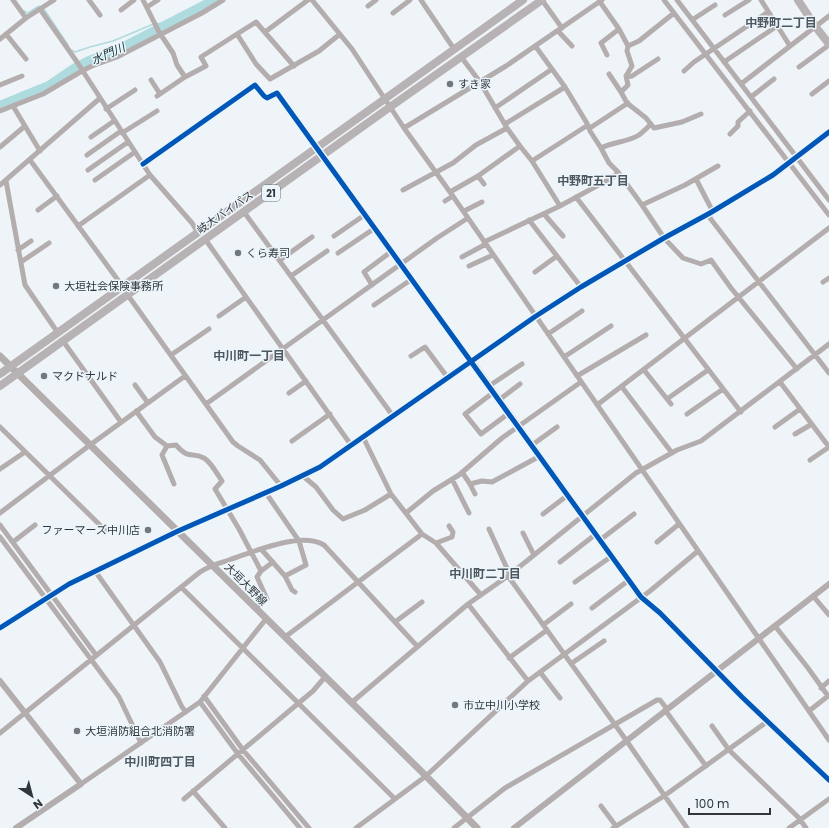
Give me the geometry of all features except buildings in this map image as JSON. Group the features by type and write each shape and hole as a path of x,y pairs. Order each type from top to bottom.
{"highway":[{"name":"岐大バイパス","path":"0,374 523,0"},
{"name":"岐大バイパス","path":"0,386 127,294 542,0"},
{"path":"798,0 829,44"}],"main road":[{"name":"大垣大野線","path":"0,356 477,828"}],"street":[{"path":"13,0 26,18"},
{"path":"0,39 26,18 54,0"},
{"path":"89,0 100,15"},
{"path":"120,10 134,0"},
{"path":"143,0 159,33 173,53 176,65 185,77"},
{"path":"147,7 158,0"},
{"path":"0,111 51,90 81,70 117,57 159,33 202,13 223,0"},
{"path":"265,32 308,0"},
{"path":"312,0 352,49 404,128 464,211 597,406 829,740"},
{"path":"368,6 376,0"},
{"path":"393,13 410,0"},
{"path":"421,0 454,49"},
{"path":"542,0 560,30 572,46"},
{"path":"664,0 674,13 710,51 724,62 751,97 829,215"},
{"path":"677,0 692,20 710,51 750,111 829,200"},
{"path":"725,15 749,0"},
{"path":"761,0 790,46"},
{"path":"404,128 536,46 601,1 628,46 627,51 632,66 626,77 628,85 621,92"},
{"path":"692,20 715,5"},
{"path":"40,9 77,62 99,99 150,175 192,223 198,233"},
{"path":"684,72 694,58 710,51 768,12"},
{"path":"628,46 639,41 674,13"},
{"path":"741,84 829,16"},
{"path":"151,80 159,95 185,77 206,66 201,58 256,22 294,66"},
{"path":"724,62 777,26"},
{"path":"607,55 601,43 619,29"},
{"path":"6,34 26,59"},
{"path":"238,34 256,64 270,79 319,52 340,34"},
{"path":"799,67 829,44"},
{"path":"536,46 565,87 589,126 590,131 609,163 618,172 664,238 683,258 701,264 711,260 731,288 740,297 797,369"},
{"path":"462,58 480,82 506,126 532,161 560,206"},
{"path":"626,77 632,76 658,59"},
{"path":"495,108 552,68"},
{"path":"609,74 628,103 646,118 654,128 682,122 701,114"},
{"path":"0,85 22,76"},
{"path":"751,97 774,79"},
{"path":"812,94 829,82"},
{"path":"143,164 255,85 264,96 268,98 277,93 366,214 641,597 660,613 716,671 829,780"},
{"path":"404,190 453,163 476,145 565,87"},
{"path":"106,109 135,90"},
{"path":"0,185 99,99"},
{"path":"532,161 628,103"},
{"path":"13,106 40,151"},
{"path":"87,155 157,111"},
{"path":"730,134 738,126 738,122 750,111"},
{"path":"92,137 114,121"},
{"path":"601,148 638,135 651,124"},
{"path":"0,147 25,126"},
{"path":"0,628 69,584 178,531 266,493 320,467 536,316 581,287 664,238 712,213 773,175 829,132"},
{"path":"88,170 128,142"},
{"path":"445,201 452,194 520,146"},
{"path":"94,180 135,152"},
{"path":"30,160 122,287"},
{"path":"642,205 696,179 718,166"},
{"path":"462,257 529,220 560,206 615,176 618,172"},
{"path":"78,226 150,175"},
{"path":"478,176 484,184"},
{"path":"696,179 712,213 710,218 829,373"},
{"path":"6,181 25,285 58,333"},
{"path":"38,210 57,196"},
{"path":"576,197 741,412"},
{"path":"464,211 482,202"},
{"path":"244,212 393,416"},
{"path":"334,236 366,214"},
{"path":"544,214 563,236"},
{"path":"206,404 401,264 468,218"},
{"path":"529,220 581,287"},
{"path":"338,253 375,228"},
{"path":"597,406 829,228"},
{"path":"280,260 312,237"},
{"path":"205,240 351,445"},
{"path":"18,250 31,241"},
{"path":"21,262 49,243"},
{"path":"291,276 327,251"},
{"path":"372,285 364,272 392,251"},
{"path":"469,266 493,255"},
{"path":"535,272 557,256"},
{"path":"823,282 829,278"},
{"path":"374,305 412,279"},
{"path":"127,294 233,442 260,460 281,486"},
{"path":"219,316 246,297"},
{"path":"548,334 582,311"},
{"path":"564,357 611,326"},
{"path":"171,355 209,329"},
{"path":"577,376 646,335"},
{"path":"63,340 122,422"},
{"path":"351,703 468,604 509,576 642,470 672,453 701,441 829,344"},
{"path":"411,356 425,347 448,378"},
{"path":"489,386 522,364"},
{"path":"644,370 671,404"},
{"path":"667,399 708,370"},
{"path":"0,513 185,376"},
{"path":"289,393 306,381"},
{"path":"406,513 433,490 462,472 518,426 581,382"},
{"path":"780,382 829,447 810,460"},
{"path":"499,400 520,384"},
{"path":"135,385 148,403"},
{"path":"622,387 672,453"},
{"path":"687,414 724,389"},
{"path":"494,392 465,414 480,434 509,413"},
{"path":"775,427 800,409"},
{"path":"136,411 156,437 166,446"},
{"path":"292,441 330,414"},
{"path":"795,434 812,424"},
{"path":"0,427 105,530"},
{"path":"532,445 557,427"},
{"path":"363,437 390,494 422,534 436,543 481,595"},
{"path":"166,446 176,444 183,453 202,457 222,481 215,489 261,571"},
{"path":"166,446 162,455 174,484"},
{"path":"0,469 25,452"},
{"path":"470,484 482,481 492,482 540,456"},
{"path":"462,472 475,494"},
{"path":"303,476 316,487 333,510 343,519 366,510 390,494"},
{"path":"452,479 468,512"},
{"path":"266,493 299,541 306,565 285,576"},
{"path":"544,514 568,495"},
{"path":"600,540 634,514"},
{"path":"657,542 679,524"},
{"path":"0,525 96,655"},
{"path":"12,542 35,525"},
{"path":"436,543 452,537 453,532 449,526"},
{"path":"489,529 509,576 543,625 572,663 686,828"},
{"path":"523,533 534,555"},
{"path":"285,637 422,534"},
{"path":"560,562 596,534"},
{"path":"0,538 118,697 141,743"},
{"path":"0,733 200,572 211,565 251,551 278,544 299,541 319,542 324,545 417,646"},
{"path":"262,549 285,576 294,592"},
{"path":"356,828 426,776 528,681 641,597 698,551"},
{"path":"575,582 612,556"},
{"path":"255,608 267,599 257,581 257,577 261,571 273,562"},
{"path":"95,571 160,662 182,707 186,712"},
{"path":"592,608 629,580"},
{"path":"514,828 829,584"},
{"path":"181,587 395,799"},
{"path":"813,596 829,614"},
{"path":"395,622 422,602"},
{"path":"468,604 528,681"},
{"path":"543,625 572,604"},
{"path":"16,828 200,702 266,619"},
{"path":"774,626 808,668 828,697 809,712"},
{"path":"510,658 547,630"},
{"path":"572,663 604,641"},
{"path":"540,672 560,698"},
{"path":"184,799 313,691 325,677"},
{"path":"821,688 829,681"},
{"path":"0,682 81,784"},
{"path":"204,696 243,750 309,828"},
{"path":"454,828 505,788 657,700 660,700 706,766"},
{"path":"200,702 238,754 300,828"},
{"path":"600,806 615,827 664,796 768,721"},
{"path":"712,726 729,750 801,820 806,828"},
{"path":"194,791 225,828"},
{"path":"789,828 829,800"}],"waterway":[{"name":"水門川","path":"0,106 49,86 89,61 116,51 215,0"},
{"path":"24,11 28,13 39,6"},
{"path":"44,9 68,45"},
{"path":"72,50 75,52 113,41 156,23 165,25"}],"cycle path":[{"path":"143,164 255,85 267,98 277,93 641,597 660,613 742,697 829,780"},
{"path":"0,628 69,584 178,531 281,486 320,467 536,316 581,287 773,175 829,132"}],"place":[{"name":"すき家","path":"450,84"},
{"name":"くら寿司","path":"238,253"},
{"name":"大垣社会保険事務所","path":"56,286"},
{"name":"マクドナルド","path":"44,376"},
{"name":"ファーマーズ中川店","path":"148,530"},
{"name":"市立中川小学校","path":"455,705"},
{"name":"大垣消防組合北消防署","path":"77,731"}],"district":[{"name":"中野町二丁目","path":"781,23"},
{"name":"中野町五丁目","path":"593,181"},
{"name":"中川町一丁目","path":"249,356"},
{"name":"中川町二丁目","path":"485,574"},
{"name":"中川町四丁目","path":"160,762"}]}
